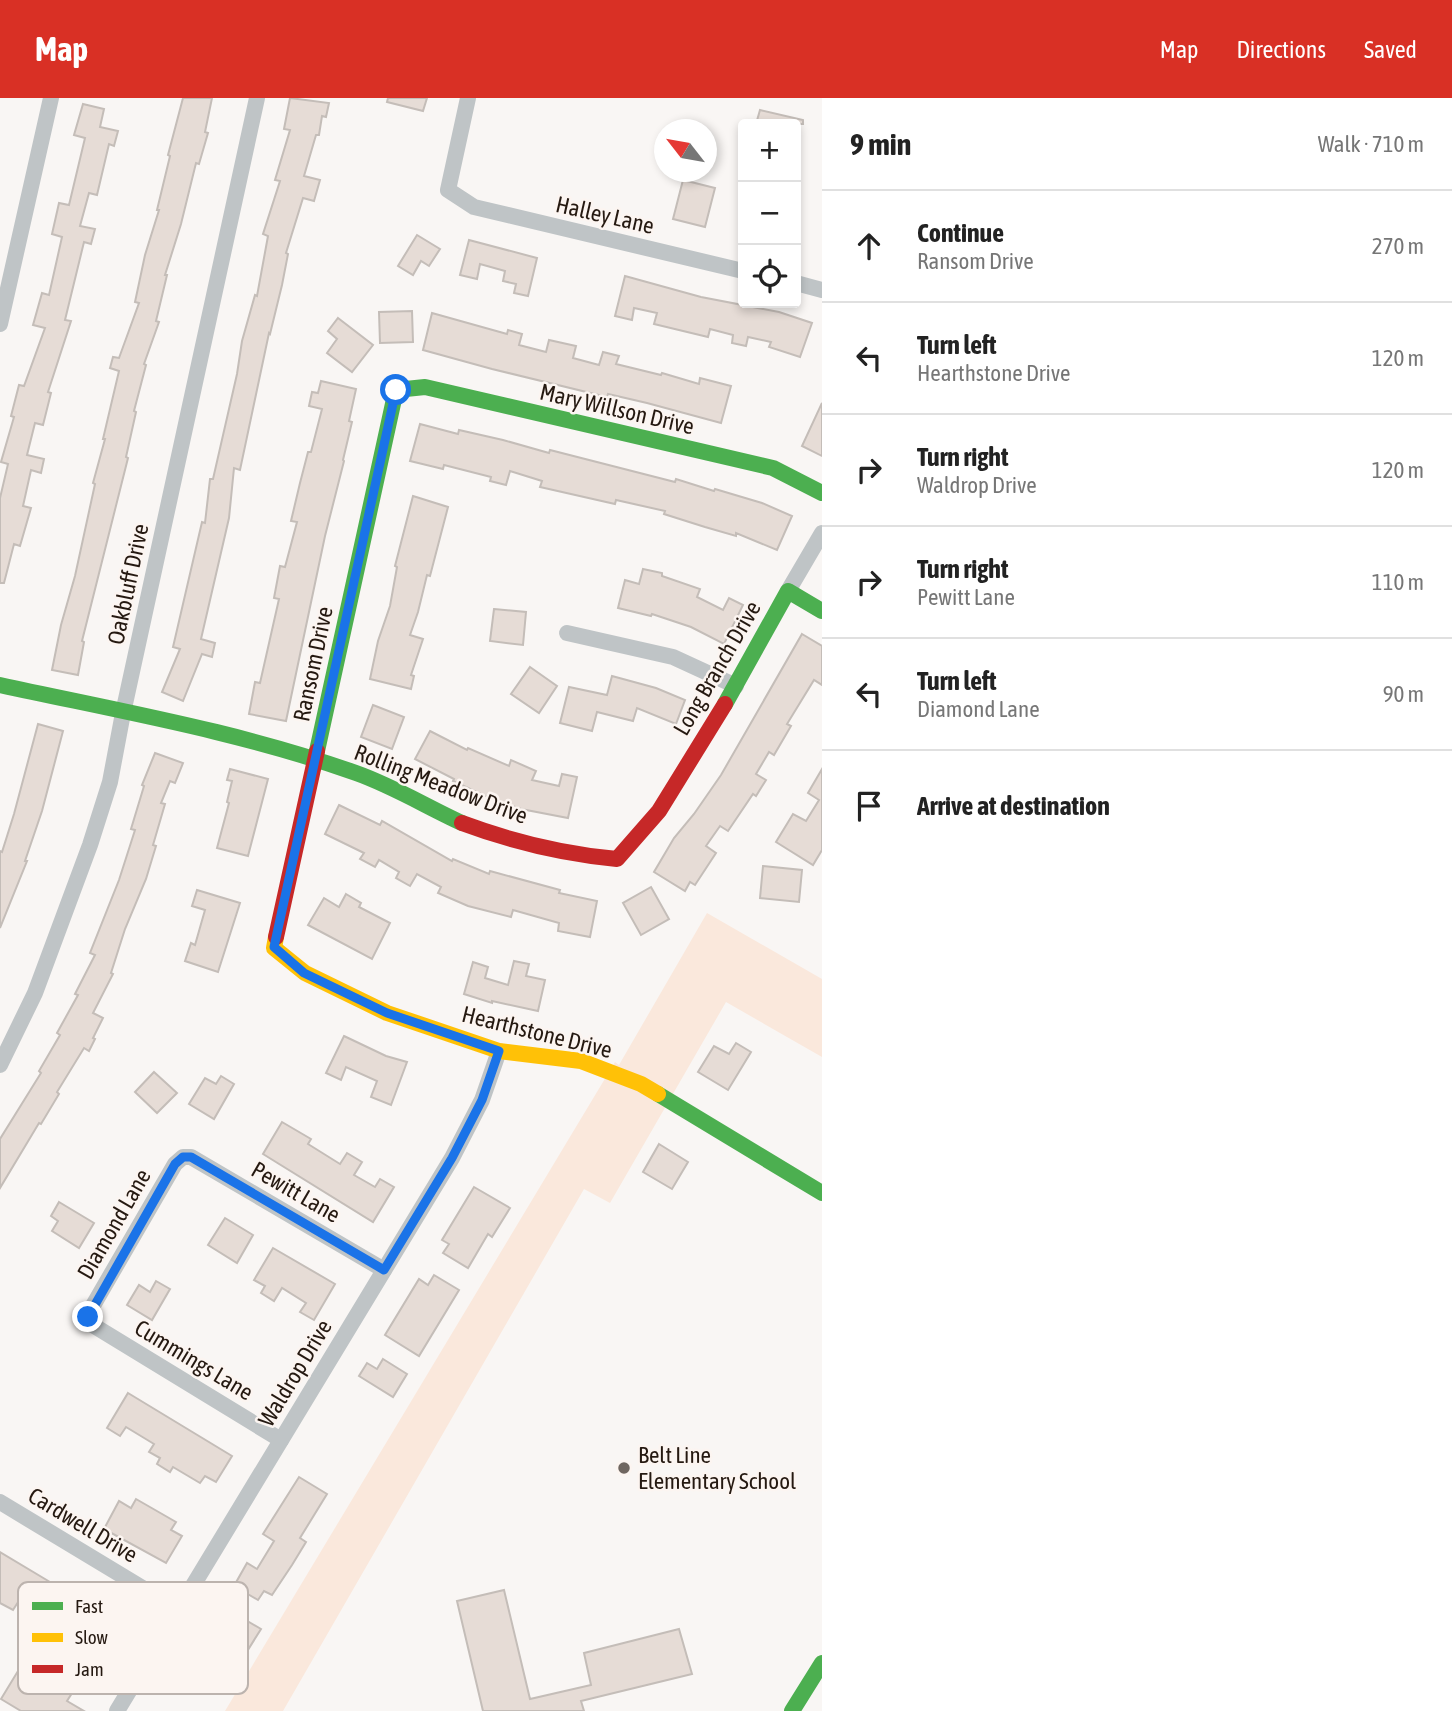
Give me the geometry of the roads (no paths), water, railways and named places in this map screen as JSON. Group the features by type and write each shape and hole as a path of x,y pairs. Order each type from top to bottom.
{"street":[{"path":"0,324 51,98"},
{"name":"Oakbluff Drive","path":"0,1065 35,993 90,845 110,782 257,98"},
{"name":"Halley Lane","path":"468,98 448,190 458,198 474,207 738,270"},
{"path":"801,285 822,290"},
{"name":"Mary Willson Drive","path":"396,390 425,387 773,468 822,493"},
{"name":"Ransom Drive","path":"274,947 396,390"},
{"name":"Long Branch Drive","path":"646,824 659,811 736,686 822,533"},
{"path":"788,591 822,611"},
{"path":"567,633 673,657 736,686"},
{"name":"Rolling Meadow Drive","path":"0,685 215,733 358,774 487,832 580,856 617,859 646,824"},
{"name":"Hearthstone Drive","path":"274,947 304,973 387,1013 499,1051 581,1061 641,1084 822,1193"},
{"name":"Waldrop Drive","path":"195,1582 464,1135 482,1100 499,1051"},
{"name":"Pewitt Lane","path":"183,1157 191,1157 384,1270"},
{"name":"Diamond Lane","path":"88,1317 175,1164 183,1157"},
{"name":"Cummings Lane","path":"88,1317 91,1324 281,1440"},
{"name":"Cardwell Drive","path":"0,1502 132,1582"},
{"path":"792,1711 822,1663"},
{"name":"Waldrop Drive","path":"117,1711 127,1694"}],"place":[{"name":"Belt Line Elementary School","path":"624,1468"}]}
